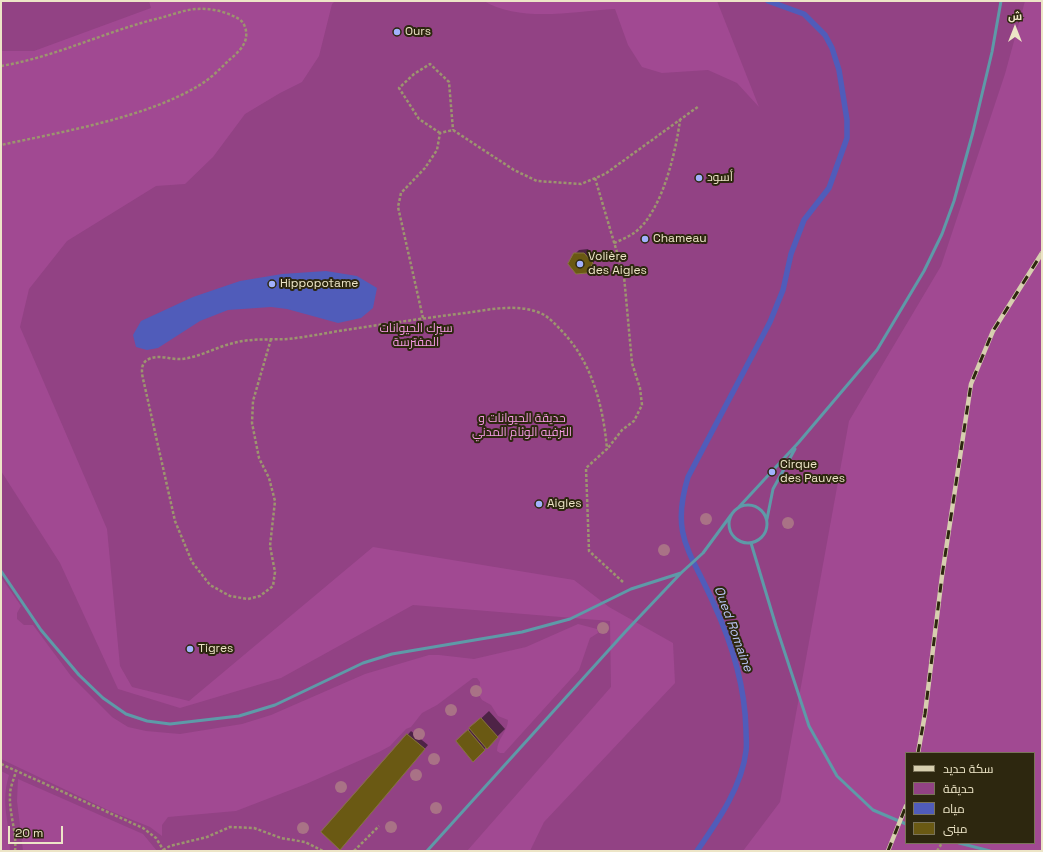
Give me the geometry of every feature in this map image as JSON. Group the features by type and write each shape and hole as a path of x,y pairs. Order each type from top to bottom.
{"lane":[{"path":"427,851 681,573 703,553 731,516 799,442 877,350 924,271 942,234 954,201 973,132 992,52 1001,1"},
{"path":"731,516 729,529 735,538 744,543 751,543 762,537 765,532 766,519 774,489 799,442"},
{"path":"738,508 749,505 754,506 762,512 766,519"},
{"path":"751,543 776,626 809,726 837,776 873,810 905,824"},
{"path":"1,571 41,630 79,675 103,698 126,714 146,721 170,724 239,716 275,706 370,660 392,654 424,647 522,632 570,619 631,589 681,573"},
{"path":"963,844 990,851"}],"path":[{"path":"1,66 19,63 80,44 127,26 198,8 214,10 240,20 244,25 246,34 245,42 239,51 217,71 198,86 173,98 126,115 1,145"},
{"path":"453,130 450,82 430,64 414,74 399,88 419,119 440,133 453,130 514,170 537,181 581,184 605,174 699,106"},
{"path":"614,243 635,232 647,218 659,198 668,178 676,148 680,120"},
{"path":"423,318 398,207 401,193 425,168 437,150 440,133"},
{"path":"594,178 624,276 632,363 640,388 642,405 634,421 622,430 607,449 586,468 589,550 631,589"},
{"path":"271,339 254,395 252,423 260,458 269,478 275,501 270,546 275,572 273,586 260,596 248,599 230,596 210,585 192,562 174,521 142,370 144,362 150,358 159,357 180,359 193,357 234,342 271,339 288,338 423,318 506,308 523,308 540,313 549,319 570,340 586,364 597,392 605,424 607,449"},
{"path":"1,764 143,828 156,838 164,850 170,846 207,837 230,827 254,828 281,838 305,842 323,851"},
{"path":"16,771 10,793 12,818 16,835 16,851"},
{"path":"354,851 380,826"}],"green space":[{"name":"حديقة الحيوانات و الترفيه الوئام المدني","path":"1,1 1042,1 1042,851 1,851"}],"shaded area":[{"path":"149,1 335,1 332,4 319,56 302,82 245,114 213,157 185,184 156,186 67,241 29,289 20,327 107,529 120,666 132,687 189,701 373,547 574,580 609,607 673,643 675,683 544,822 530,851 467,851 611,687 610,621 413,605 281,678 180,708 118,689 60,563 1,471 1,51 34,51 151,8"},
{"path":"484,1 717,1 759,107 737,83 708,70 662,73 642,67 628,45 615,9 531,14 498,8"},
{"path":"1025,1 1042,1 1042,851 743,851 780,802 849,421 941,266 1005,74"},
{"path":"1,577 21,606 17,613 17,619 24,625 33,625 71,676 112,717 128,727 146,731 180,734 242,724 271,715 365,674 429,655 474,659 526,647 578,624 597,629 598,633 590,638 579,670 504,753 497,751 497,747 508,724 508,720 498,716 491,705 482,700 479,695 480,682 477,678 473,678 437,705 422,713 411,727 406,729 390,746 379,752 306,784 236,811 168,817 162,825 162,836 150,827 110,811 1,759"},
{"path":"1,771 9,775 6,786 5,804 10,851 1,851"},
{"path":"18,779 143,834 157,851 23,851 17,801"}],"water":[{"path":"326,271 357,276 377,288 373,308 361,318 338,323 287,309 271,307 228,310 200,321 158,348 147,350 136,347 133,335 141,321 193,297 240,281 282,274"}],"building":[{"name":"Volière des Aigles","path":"574,253 584,253 593,263 587,273 576,274 568,264"},
{"path":"481,718 498,737 487,749 469,728"},
{"path":"468,730 485,750 473,762 456,741"},
{"path":"407,734 425,749 340,850 321,832"}],"waterway":[{"name":"Oued Romaine","path":"697,851 728,804 734,791 744,764 746,751 746,730 743,697 732,649 720,617 691,556 682,529 681,514 683,497 688,477 770,322 783,290 791,254 804,220 829,188 847,138 847,120 839,70 832,48 825,35 804,14 768,1"}],"railway":[{"path":"918,752 925,714 942,576 971,384 993,331 1042,253"},
{"path":"888,851 905,808"}],"place":[{"name":"Ours","path":"397,32"},
{"name":"أسود","path":"699,178"},
{"name":"Chameau","path":"645,239"},
{"name":"Volière des Aigles","path":"580,264"},
{"name":"Hippopotame","path":"272,284"},
{"name":"Cirque des Pauves","path":"772,472"},
{"name":"Aigles","path":"539,504"},
{"name":"Tigres","path":"190,649"}],"park label":[{"name":"سيرك الحيوانات المفترسة","path":"416,336"}]}
